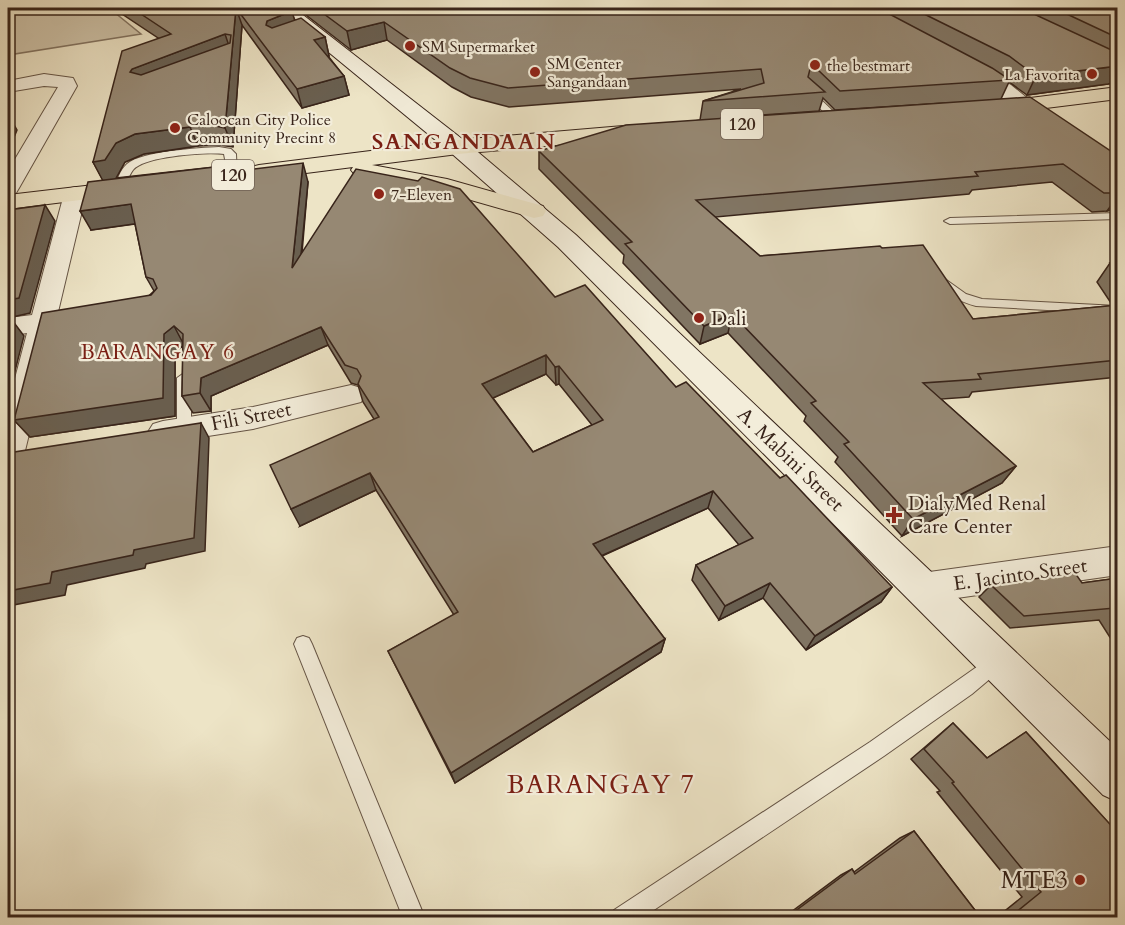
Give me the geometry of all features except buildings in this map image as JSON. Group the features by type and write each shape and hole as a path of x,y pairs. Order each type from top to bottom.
{"highway":[{"path":"982,109 1027,106 1118,93"},
{"path":"812,120 858,116"},
{"name":"120","path":"221,176 458,147 658,130"},
{"path":"319,164 387,173 447,186 534,211"},
{"path":"8,202 154,184"}],"main road":[{"name":"A. Mabini Street","path":"284,8 307,31 458,147 576,249 1118,780"}],"street":[{"path":"953,60 1004,88 1027,106"},
{"path":"8,86 44,80 66,82 68,86 8,188"},
{"path":"8,150 33,147"},
{"path":"16,454 44,322 75,194"},
{"path":"8,327 87,315"},
{"name":"Fili Street","path":"137,435 254,418 351,395"},
{"name":"E. Jacinto Street","path":"922,588 1118,560"}],"lane":[{"path":"808,92 835,118"},
{"path":"120,189 127,170 134,163 155,157 227,151 231,154 221,176"},
{"path":"951,221 1118,216"},
{"path":"936,274 958,296 968,301 1118,310"},
{"path":"184,363 184,429"},
{"path":"303,644 414,918"},
{"path":"622,918 867,755 965,688 998,661"}],"shaded area":[{"path":"8,8 109,8 141,34 8,55"}],"place":[{"name":"SM Supermarket","path":"410,46"},
{"name":"the bestmart","path":"815,65"},
{"name":"SM Center Sangandaan","path":"535,72"},
{"name":"La Favorita","path":"1092,74"},
{"name":"Caloocan City Police Community Precint 8","path":"175,128"},
{"name":"7-Eleven","path":"379,194"},
{"name":"Dali","path":"699,318"},
{"name":"DialyMed Renal Care Center","path":"894,515"},
{"name":"MTE3","path":"1080,880"}],"district":[{"name":"SANGANDAAN","path":"464,141"},
{"name":"BARANGAY 6","path":"158,352"},
{"name":"BARANGAY 7","path":"601,784"}]}
